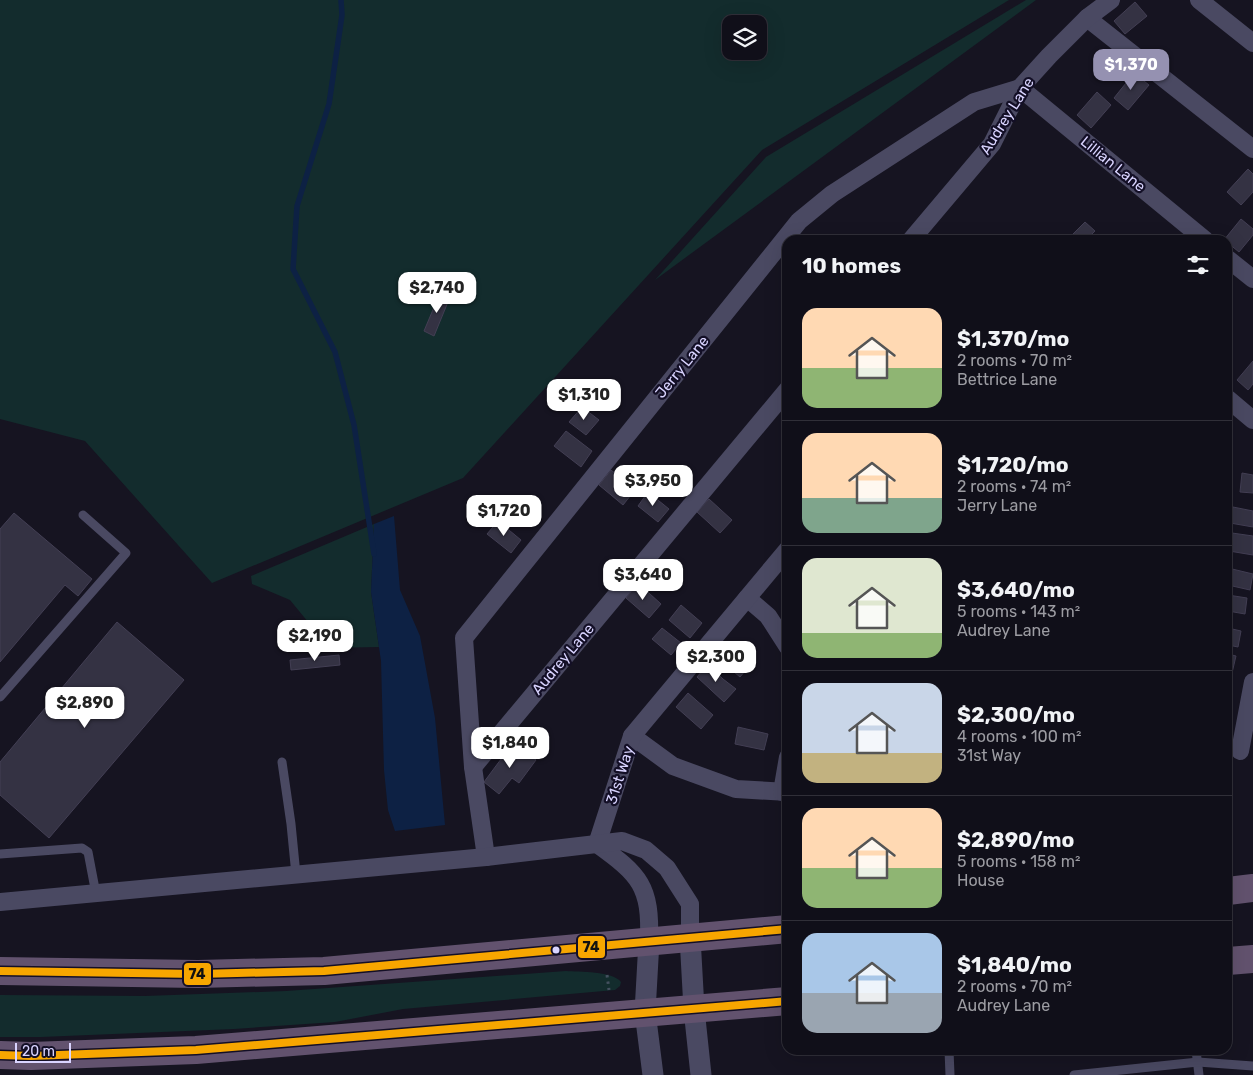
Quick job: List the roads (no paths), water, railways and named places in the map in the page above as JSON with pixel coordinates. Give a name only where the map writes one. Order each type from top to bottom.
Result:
[{"type":"highway","points":[[1232,891],[1253,888]]},
{"type":"highway","points":[[0,971],[198,974],[324,971],[782,929]]},
{"type":"highway","points":[[1232,962],[1253,959]]},
{"type":"highway","points":[[0,1055],[31,1056],[196,1050],[782,1001]]},
{"type":"street","name":"Audrey Lane","points":[[915,235],[992,144],[1020,88],[1048,56],[1087,18],[1111,0]]},
{"type":"street","points":[[1199,0],[1253,43]]},
{"type":"street","points":[[1087,18],[1253,149]]},
{"type":"street","name":"Lillian Lane","points":[[1020,88],[1199,235]]},
{"type":"street","name":"Jerry Lane","points":[[788,235],[799,221],[832,194],[974,102],[1020,88]]},
{"type":"street","name":"Jerry Lane","points":[[486,857],[473,767],[464,638],[782,242]]},
{"type":"street","points":[[1232,262],[1253,280]]},
{"type":"street","name":"Audrey Lane","points":[[473,767],[782,396]]},
{"type":"street","points":[[1232,402],[1253,420]]},
{"type":"street","name":"31st Way","points":[[597,844],[632,736],[782,556]]},
{"type":"street","points":[[747,598],[768,616],[782,637]]},
{"type":"street","points":[[1240,751],[1253,682]]},
{"type":"street","points":[[632,736],[673,766],[736,789],[782,792]]},
{"type":"street","points":[[0,902],[486,857],[622,841],[646,850],[667,868],[690,904],[694,1009],[701,1075]]},
{"type":"street","points":[[597,844],[625,864],[641,884],[650,914],[645,1012],[652,1075]]},
{"type":"lane","points":[[0,697],[126,553],[83,515]]},
{"type":"lane","points":[[282,762],[296,875]]},
{"type":"lane","points":[[0,854],[82,848],[88,852],[96,894]]},
{"type":"lane","points":[[949,1055],[950,1075]]},
{"type":"lane","points":[[1197,1055],[1199,1075]]},
{"type":"lane","points":[[1074,1075],[1198,1062],[1253,1066]]},
{"type":"water","points":[[394,516],[400,590],[420,636],[435,718],[445,825],[395,831],[388,810],[384,770],[381,661],[371,592],[374,524]]},
{"type":"waterway","points":[[341,0],[342,15],[329,104],[297,206],[293,269],[335,352],[354,425],[374,554]]}]
